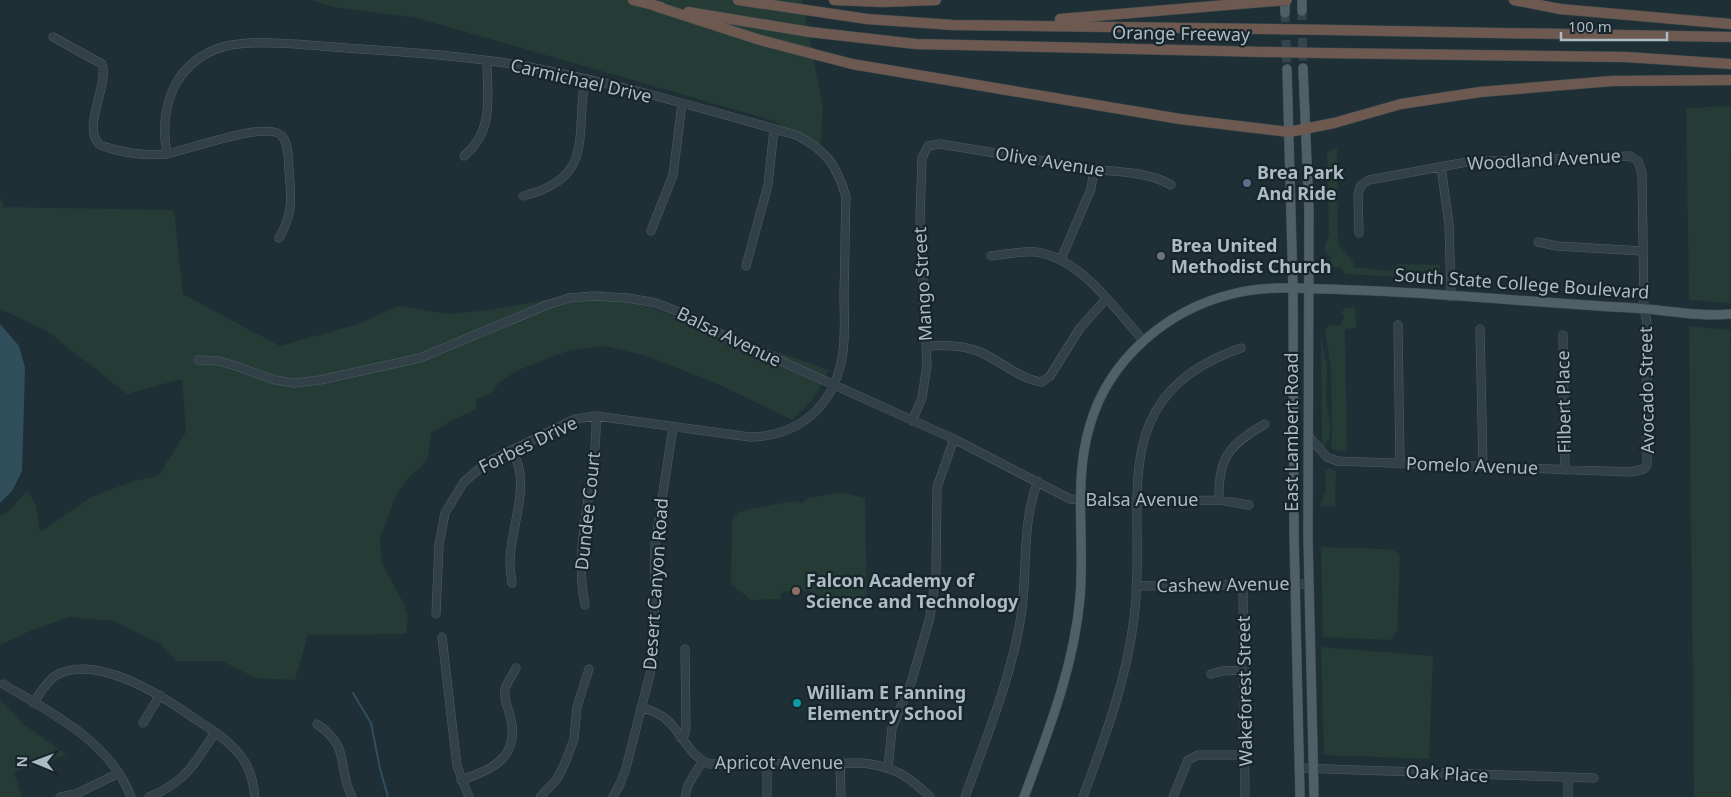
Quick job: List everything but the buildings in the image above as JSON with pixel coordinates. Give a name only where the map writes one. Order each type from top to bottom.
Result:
[{"type":"highway","name":"Orange Freeway","points":[[634,0],[655,6],[810,32],[916,44],[1265,52],[1626,57],[1728,64]]},
{"type":"highway","name":"Orange Freeway","points":[[738,0],[867,19],[953,25],[1265,28],[1731,37]]},
{"type":"highway","points":[[834,0],[883,2],[936,0]]},
{"type":"highway","points":[[997,24],[1187,10],[1286,0]]},
{"type":"highway","points":[[1514,0],[1560,9],[1731,24]]},
{"type":"highway","points":[[655,6],[760,40],[852,64],[1180,118],[1289,132],[1307,130],[1402,104],[1488,91],[1612,81],[1731,80]]},
{"type":"main road","points":[[1285,13],[1286,0]]},
{"type":"main road","points":[[1302,0],[1302,11]]},
{"type":"main road","name":"East Lambert Road","points":[[1303,68],[1307,130],[1310,289],[1309,584],[1314,797]]},
{"type":"main road","name":"East Lambert Road","points":[[1287,69],[1293,288],[1295,584],[1300,797]]},
{"type":"main road","name":"South State College Boulevard","points":[[1024,797],[1053,720],[1074,638],[1082,574],[1083,456],[1090,423],[1106,388],[1122,365],[1144,340],[1171,320],[1209,300],[1257,290],[1293,288],[1644,308],[1711,316],[1731,314]]},
{"type":"street","points":[[53,37],[102,64],[105,73],[93,136],[100,145],[130,153],[149,155],[167,154],[249,133],[276,131],[282,136],[288,148],[292,204],[287,224],[279,238]]},
{"type":"street","name":"Carmichael Drive","points":[[167,154],[163,128],[168,99],[174,86],[190,66],[213,50],[248,44],[308,45],[487,61],[585,79],[796,135],[814,144],[830,160],[840,176],[846,198],[844,340],[842,357],[834,386]]},
{"type":"street","points":[[464,156],[477,145],[486,122],[487,61]]},
{"type":"street","points":[[523,196],[543,191],[559,182],[571,168],[581,141],[582,95],[585,79]]},
{"type":"street","points":[[651,230],[673,175],[682,104]]},
{"type":"street","points":[[746,266],[768,186],[774,129]]},
{"type":"street","name":"Olive Avenue","points":[[928,146],[940,144],[1094,170],[1142,174],[1157,177],[1171,185]]},
{"type":"street","name":"Mango Street","points":[[912,421],[922,398],[926,380],[927,346],[920,218],[922,158],[928,146]]},
{"type":"street","name":"Woodland Avenue","points":[[1359,233],[1358,194],[1361,185],[1369,180],[1486,160],[1630,156],[1638,161]]},
{"type":"street","name":"Avocado Street","points":[[1638,161],[1642,173],[1644,308],[1647,323],[1649,457],[1644,469]]},
{"type":"street","points":[[1441,167],[1450,224],[1451,297]]},
{"type":"street","points":[[1062,259],[1091,189],[1094,170]]},
{"type":"street","points":[[1538,242],[1557,246],[1643,251]]},
{"type":"street","points":[[991,256],[1038,252],[1062,259],[1082,274],[1144,340]]},
{"type":"street","name":"Balsa Avenue","points":[[198,360],[219,361],[275,380],[294,383],[320,380],[420,358],[547,304],[569,298],[592,296],[656,303],[682,313],[723,336],[954,440],[1038,481],[1070,499],[1137,501],[1219,500],[1249,505]]},
{"type":"street","points":[[927,346],[948,345],[966,347],[981,353],[1031,381],[1042,382],[1050,376],[1080,328],[1106,299]]},
{"type":"street","points":[[1398,325],[1400,464]]},
{"type":"street","points":[[1480,329],[1483,467]]},
{"type":"street","name":"Filbert Place","points":[[1563,335],[1565,470]]},
{"type":"street","points":[[1083,797],[1116,697],[1134,618],[1139,458],[1144,439],[1162,402],[1175,387],[1213,358],[1241,348]]},
{"type":"street","name":"Forbes Drive","points":[[436,614],[439,545],[445,514],[453,496],[474,471],[575,419],[596,416],[750,437],[780,433],[809,418],[822,405],[834,386]]},
{"type":"street","name":"Dundee Court","points":[[585,605],[580,584],[585,512],[596,451],[596,416]]},
{"type":"street","points":[[1219,500],[1219,477],[1222,462],[1229,450],[1242,437],[1265,424]]},
{"type":"street","name":"Desert Canyon Road","points":[[613,797],[626,768],[654,650],[655,545],[673,427]]},
{"type":"street","name":"Pomelo Avenue","points":[[1310,438],[1327,458],[1337,461],[1631,472],[1644,469]]},
{"type":"street","points":[[888,768],[892,728],[911,683],[930,616],[936,573],[937,487],[954,440]]},
{"type":"street","points":[[512,451],[518,461],[520,477],[510,560],[512,583]]},
{"type":"street","points":[[965,797],[1003,691],[1014,650],[1024,586],[1027,517],[1038,481]]},
{"type":"street","name":"Cashew Avenue","points":[[1136,586],[1309,584]]},
{"type":"street","name":"Wakeforest Street","points":[[1243,585],[1246,797]]},
{"type":"street","points":[[442,637],[457,766],[469,797]]},
{"type":"street","points":[[681,738],[685,734],[686,728],[685,649]]},
{"type":"street","points":[[461,780],[488,771],[498,765],[506,756],[512,733],[505,689],[516,668]]},
{"type":"street","points":[[540,797],[550,788],[565,763],[574,739],[577,706],[589,669]]},
{"type":"street","points":[[1211,674],[1222,671],[1245,670]]},
{"type":"street","points":[[33,703],[56,676],[78,671],[104,672],[119,676],[160,695],[231,744],[248,767],[255,797]]},
{"type":"street","points":[[3,684],[84,736],[101,751],[119,772],[131,797]]},
{"type":"street","points":[[143,723],[160,695]]},
{"type":"street","name":"Apricot Avenue","points":[[641,707],[659,714],[667,720],[702,762],[716,765],[863,762],[902,772],[930,797]]},
{"type":"street","points":[[317,724],[338,742],[346,783],[352,797]]},
{"type":"street","points":[[149,797],[168,788],[187,774],[215,732]]},
{"type":"street","points":[[1172,797],[1188,760],[1198,755],[1245,755]]},
{"type":"street","points":[[685,797],[688,786],[702,762]]},
{"type":"street","points":[[840,763],[841,797]]},
{"type":"street","points":[[767,764],[767,797]]},
{"type":"street","name":"Oak Place","points":[[1299,768],[1594,778]]},
{"type":"street","points":[[60,797],[76,794],[119,772]]},
{"type":"street","points":[[1568,778],[1568,797]]},
{"type":"green space","points":[[310,0],[802,0],[823,108],[820,153],[774,121],[417,18],[334,7]]},
{"type":"green space","points":[[1731,106],[1730,303],[1689,300],[1686,108]]},
{"type":"green space","points":[[1337,148],[1338,245],[1353,260],[1353,267],[1391,271],[1398,264],[1440,265],[1441,276],[1436,279],[1418,274],[1401,277],[1345,274],[1340,267],[1331,267],[1329,263],[1331,257],[1324,250],[1329,233],[1327,151]]},
{"type":"green space","points":[[0,196],[4,207],[174,210],[183,294],[280,346],[358,324],[398,306],[449,314],[490,310],[600,290],[829,370],[814,397],[792,420],[720,385],[646,356],[606,346],[570,350],[516,371],[499,383],[491,393],[476,399],[477,409],[431,433],[428,458],[409,477],[396,495],[380,539],[382,563],[404,604],[408,617],[406,634],[308,635],[295,680],[256,678],[222,661],[176,661],[161,644],[113,621],[69,617],[30,631],[0,645],[0,516],[12,508],[27,490],[36,505],[40,532],[91,497],[134,481],[158,476],[186,432],[182,379],[127,394],[47,331],[0,309]]},
{"type":"green space","points":[[1355,307],[1356,328],[1345,329],[1347,452],[1331,449],[1331,369],[1325,330],[1329,325],[1340,326],[1344,316],[1341,313],[1345,308]]},
{"type":"green space","points":[[1689,326],[1730,330],[1731,797],[1694,797]]},
{"type":"green space","points":[[1321,337],[1327,367],[1326,399],[1330,427],[1329,440],[1322,447]]},
{"type":"green space","points":[[1329,468],[1336,471],[1335,507],[1320,506],[1326,489],[1325,471]]},
{"type":"green space","points":[[842,492],[865,498],[867,600],[811,597],[810,591],[783,591],[780,599],[751,600],[731,584],[732,519],[739,512],[793,501],[802,503],[808,498]]},
{"type":"green space","points":[[1321,547],[1385,549],[1395,551],[1400,556],[1397,632],[1390,640],[1323,637]]},
{"type":"green space","points":[[1321,647],[1433,656],[1429,759],[1324,755]]},
{"type":"green space","points":[[0,699],[22,723],[67,755],[14,772],[22,797],[0,797]]},
{"type":"water","points":[[0,324],[19,346],[25,368],[22,471],[12,491],[0,503]]},
{"type":"waterway","points":[[353,693],[371,723],[380,769],[388,797]]},
{"type":"tunnel","points":[[1302,11],[1303,68]]},
{"type":"tunnel","points":[[1285,13],[1287,69]]},
{"type":"place","name":"Brea Park And Ride","points":[[1247,183]]},
{"type":"place","name":"Brea United Methodist Church","points":[[1161,256]]},
{"type":"place","name":"Falcon Academy of Science and Technology","points":[[796,591]]},
{"type":"place","name":"William E Fanning Elementry School","points":[[797,703]]}]
